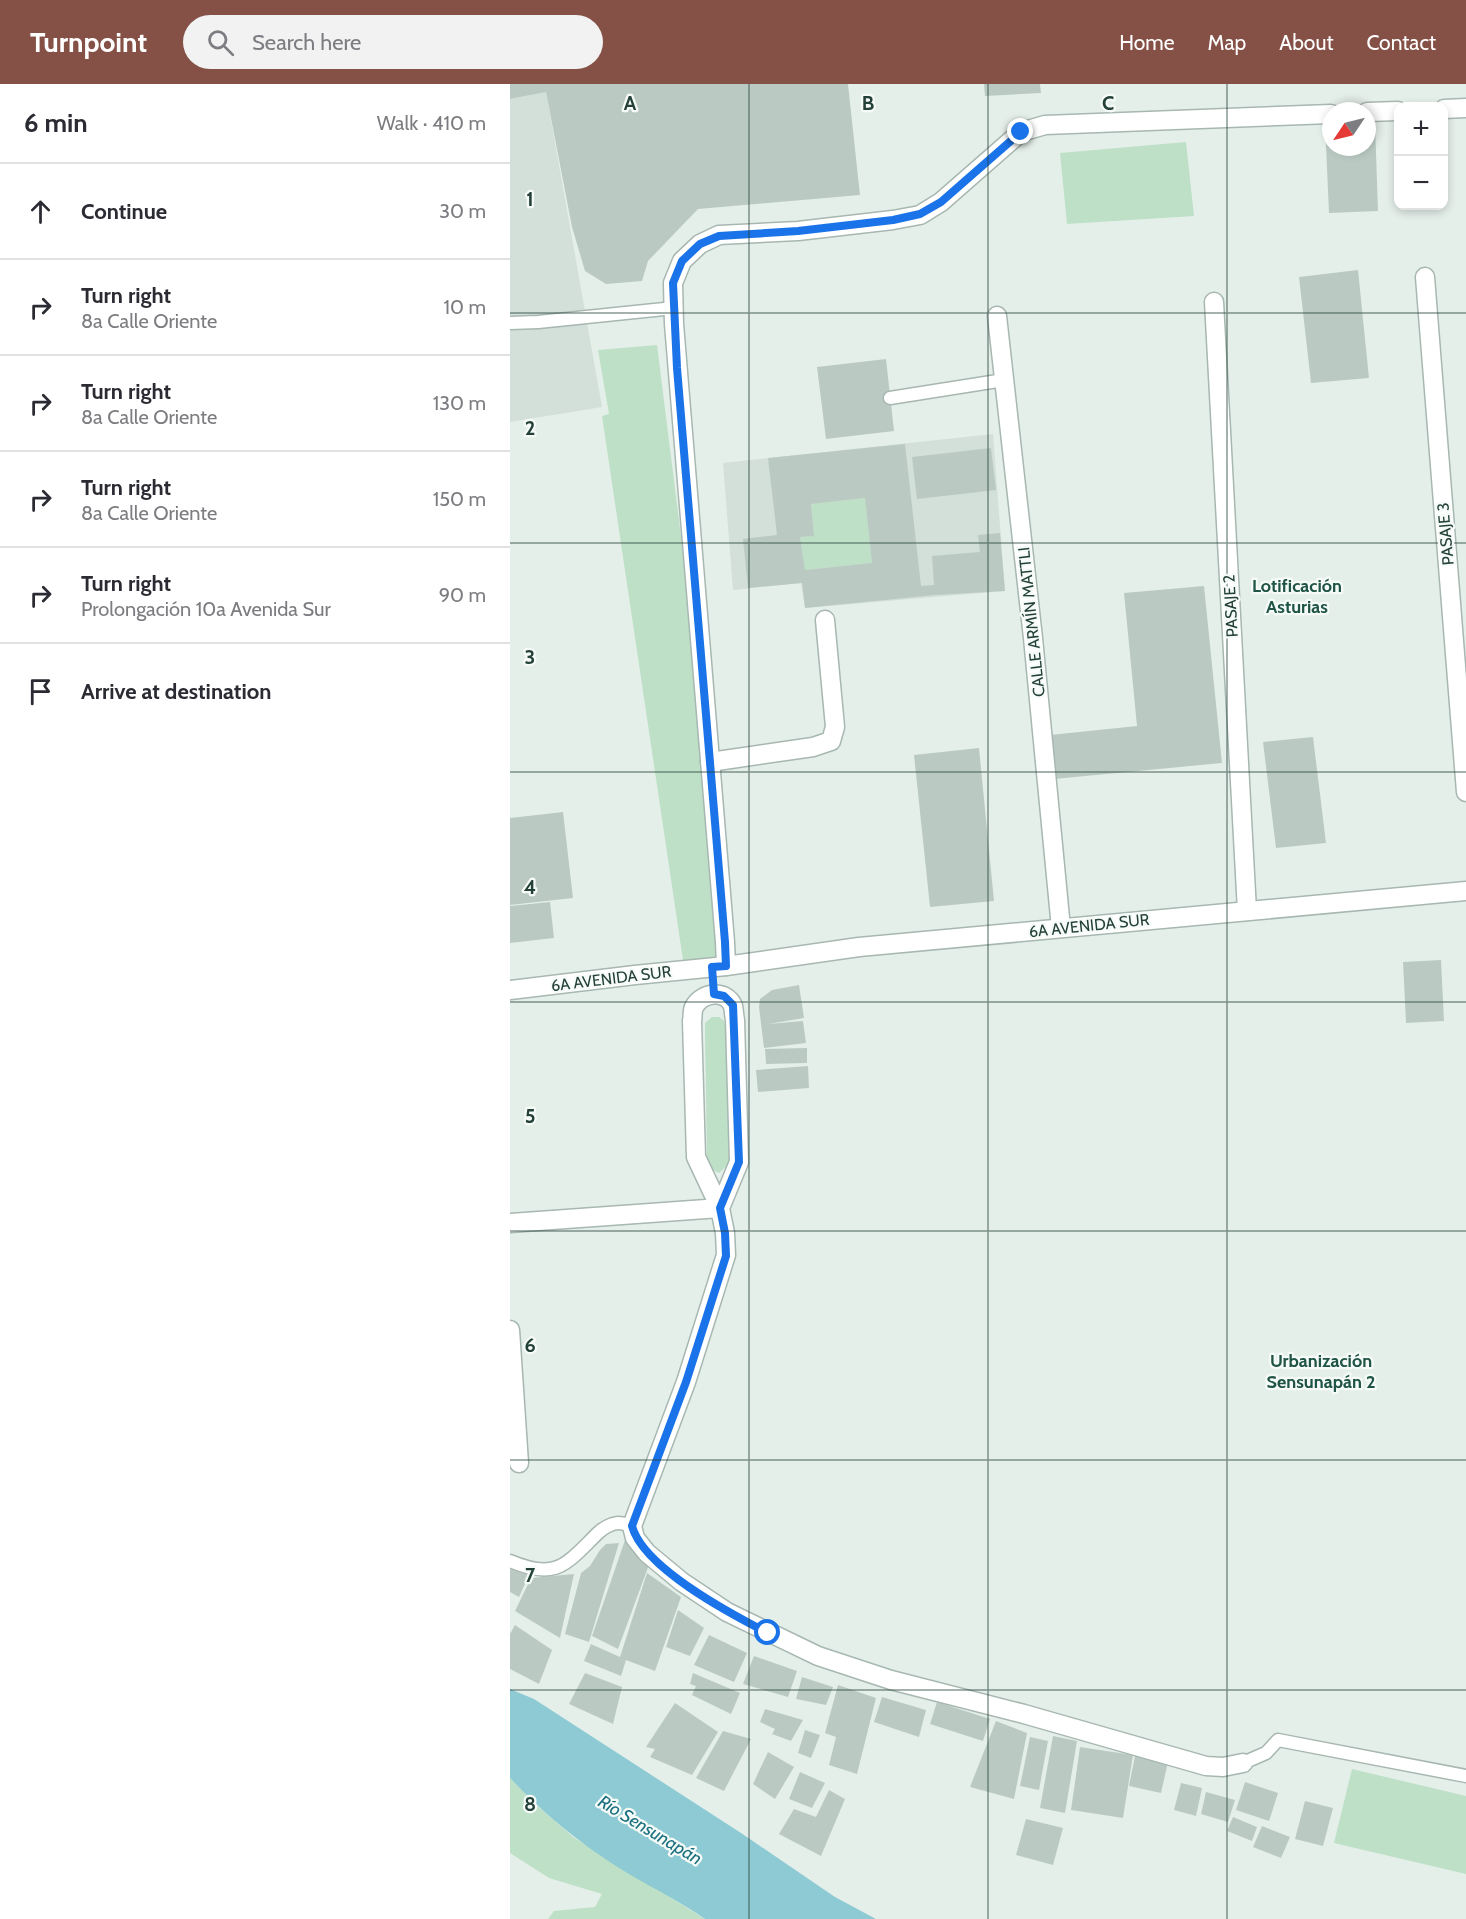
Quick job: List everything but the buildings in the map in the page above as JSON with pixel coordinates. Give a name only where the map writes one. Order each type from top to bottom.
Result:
[{"type":"street","points":[[1448,109],[1466,108]]},
{"type":"street","points":[[1376,112],[1394,111]]},
{"type":"street","points":[[714,994],[725,942],[677,368],[673,283],[682,261],[700,244],[719,236],[798,231],[893,220],[920,214],[941,202],[1021,132],[1045,125],[1322,114]]},
{"type":"street","name":"PASAJE 3","points":[[1425,277],[1466,792]]},
{"type":"street","name":"PASAJE 2","points":[[1214,302],[1246,911]]},
{"type":"street","name":"CALLE ARMÍN MATTLI","points":[[997,316],[1033,638],[1061,928]]},
{"type":"street","points":[[710,762],[813,747],[831,741],[835,727],[825,620]]},
{"type":"street","name":"6A AVENIDA SUR","points":[[510,990],[859,947],[1466,891]]},
{"type":"street","points":[[720,1208],[739,1162],[733,1005],[724,996],[714,994],[703,997],[694,1008],[692,1021],[696,1156],[720,1208],[725,1233],[726,1256],[686,1382],[632,1526],[635,1538],[647,1553],[682,1582],[727,1612],[818,1656],[891,1680],[1024,1713],[1206,1766],[1223,1767],[1243,1763]]},
{"type":"street","points":[[510,1223],[720,1208]]},
{"type":"street","points":[[510,1330],[519,1463]]},
{"type":"lane","points":[[510,323],[674,308]]},
{"type":"lane","points":[[891,398],[1004,380]]},
{"type":"lane","points":[[510,1561],[537,1570],[556,1569],[570,1561],[604,1528],[618,1522],[632,1526]]},
{"type":"lane","points":[[1243,1763],[1266,1753],[1278,1740],[1466,1776]]},
{"type":"shaded area","points":[[546,92],[602,407],[510,422],[510,99]]},
{"type":"shaded area","points":[[993,434],[1005,591],[805,608],[801,583],[733,590],[723,463]]},
{"type":"green space","points":[[1186,142],[1194,216],[1067,224],[1060,153]]},
{"type":"green space","points":[[657,345],[694,640],[722,959],[683,960],[602,416],[609,414],[598,350]]},
{"type":"green space","points":[[865,498],[872,563],[805,570],[800,537],[814,536],[811,504]]},
{"type":"green space","points":[[712,1017],[719,1017],[724,1021],[726,1033],[729,1164],[719,1173],[713,1170],[707,1158],[705,1023]]},
{"type":"green space","points":[[1352,1769],[1466,1796],[1466,1874],[1334,1843]]},
{"type":"green space","points":[[510,1778],[534,1803],[573,1837],[705,1919],[548,1919],[554,1911],[595,1907],[602,1894],[549,1878],[510,1853]]},
{"type":"water","name":"Río Sensunapán","points":[[510,1689],[534,1699],[741,1833],[835,1897],[876,1919],[705,1919],[629,1874],[566,1830],[510,1778]]},
{"type":"district","name":"Lotificación Asturias","points":[[1297,596]]},
{"type":"district","name":"Urbanización Sensunapán 2","points":[[1321,1371]]},
{"type":"route","points":[[768,1633],[727,1612],[682,1582],[647,1553],[635,1538],[632,1526],[686,1382],[726,1256],[725,1233],[720,1208],[739,1162],[733,1005],[724,996],[714,994],[712,967],[726,966],[725,942],[677,368],[673,283],[682,261],[700,244],[719,236],[798,231],[893,220],[920,214],[941,202],[1021,132]]}]
